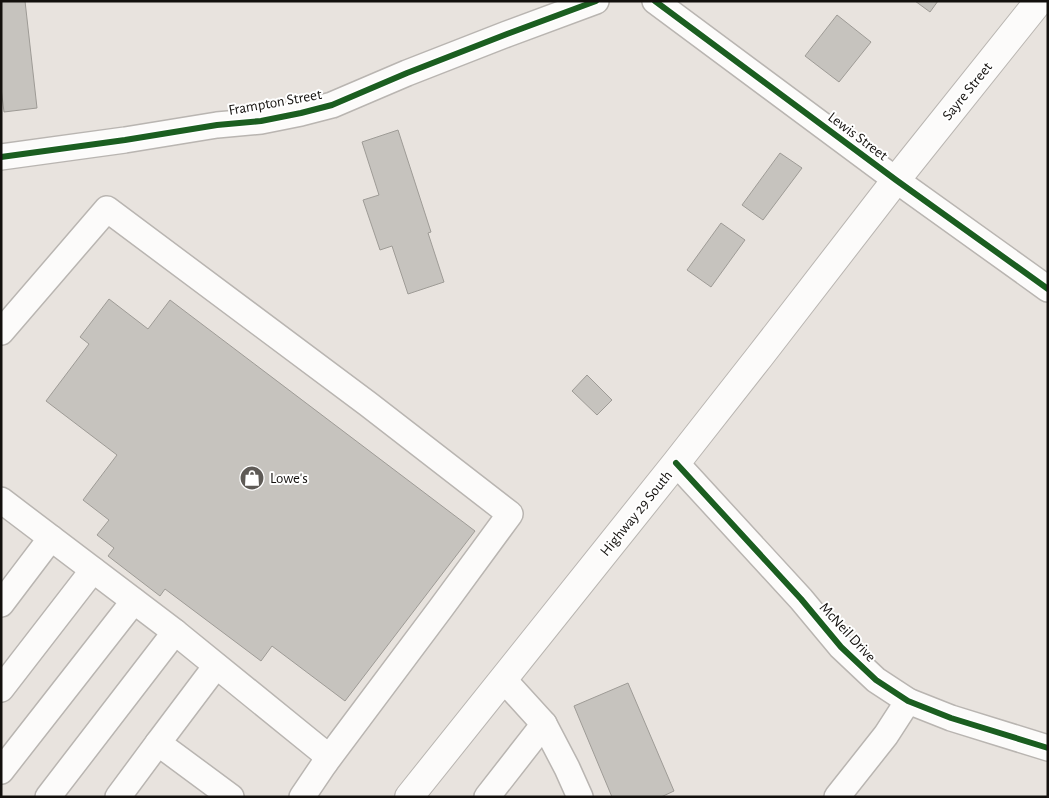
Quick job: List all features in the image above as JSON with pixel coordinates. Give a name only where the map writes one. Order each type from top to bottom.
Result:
[{"type":"main road","name":"Sayre Street","points":[[896,180],[1039,1]]},
{"type":"main road","name":"Highway 29 South","points":[[409,797],[676,463],[896,180]]},
{"type":"street","name":"Frampton Street","points":[[1,157],[217,125],[261,121],[332,105],[407,73],[596,1]]},
{"type":"street","name":"Lewis Street","points":[[655,1],[896,180],[1048,289]]},
{"type":"street","points":[[1,332],[107,209],[360,398],[510,514],[436,616],[325,762],[302,797]]},
{"type":"street","name":"McNeil Drive","points":[[676,463],[801,599],[841,647],[876,680],[908,701],[951,718],[1048,748]]},
{"type":"street","points":[[3,506],[51,538],[175,632],[324,753],[325,762]]},
{"type":"street","points":[[1,604],[51,538]]},
{"type":"street","points":[[1,689],[93,570]]},
{"type":"street","points":[[1,771],[134,601]]},
{"type":"street","points":[[48,797],[175,632]]},
{"type":"street","points":[[118,797],[216,666]]},
{"type":"street","points":[[504,679],[544,724],[580,797]]},
{"type":"street","points":[[837,797],[886,735],[908,701]]},
{"type":"street","points":[[487,797],[544,724]]},
{"type":"street","points":[[158,743],[227,796]]},
{"type":"building","points":[[1,1],[25,1],[37,108],[4,112],[1,88]]},
{"type":"building","points":[[915,1],[938,1],[930,12]]},
{"type":"building","points":[[837,15],[871,42],[839,82],[805,56]]},
{"type":"building","points":[[398,130],[431,232],[428,233],[444,282],[408,294],[392,246],[380,250],[363,200],[379,195],[362,142]]},
{"type":"building","points":[[780,153],[802,168],[763,220],[742,205]]},
{"type":"building","points":[[721,223],[745,240],[711,287],[687,270]]},
{"type":"building","name":"Lowe's","points":[[109,299],[148,329],[170,300],[475,531],[345,701],[272,646],[261,661],[165,589],[160,596],[108,556],[114,548],[97,535],[109,520],[83,500],[117,455],[46,401],[89,344],[80,337]]},
{"type":"building","points":[[587,375],[612,400],[597,415],[572,391]]},
{"type":"building","points":[[628,683],[674,791],[661,797],[612,797],[574,706]]},
{"type":"cycle path","points":[[1,157],[217,125],[261,121],[332,105],[407,73],[596,1]]},
{"type":"cycle path","points":[[655,1],[896,180],[1048,289]]},
{"type":"cycle path","points":[[676,463],[801,599],[841,647],[876,680],[908,701],[951,718],[1048,748]]},
{"type":"place","name":"Lowe's","points":[[252,478]]}]
